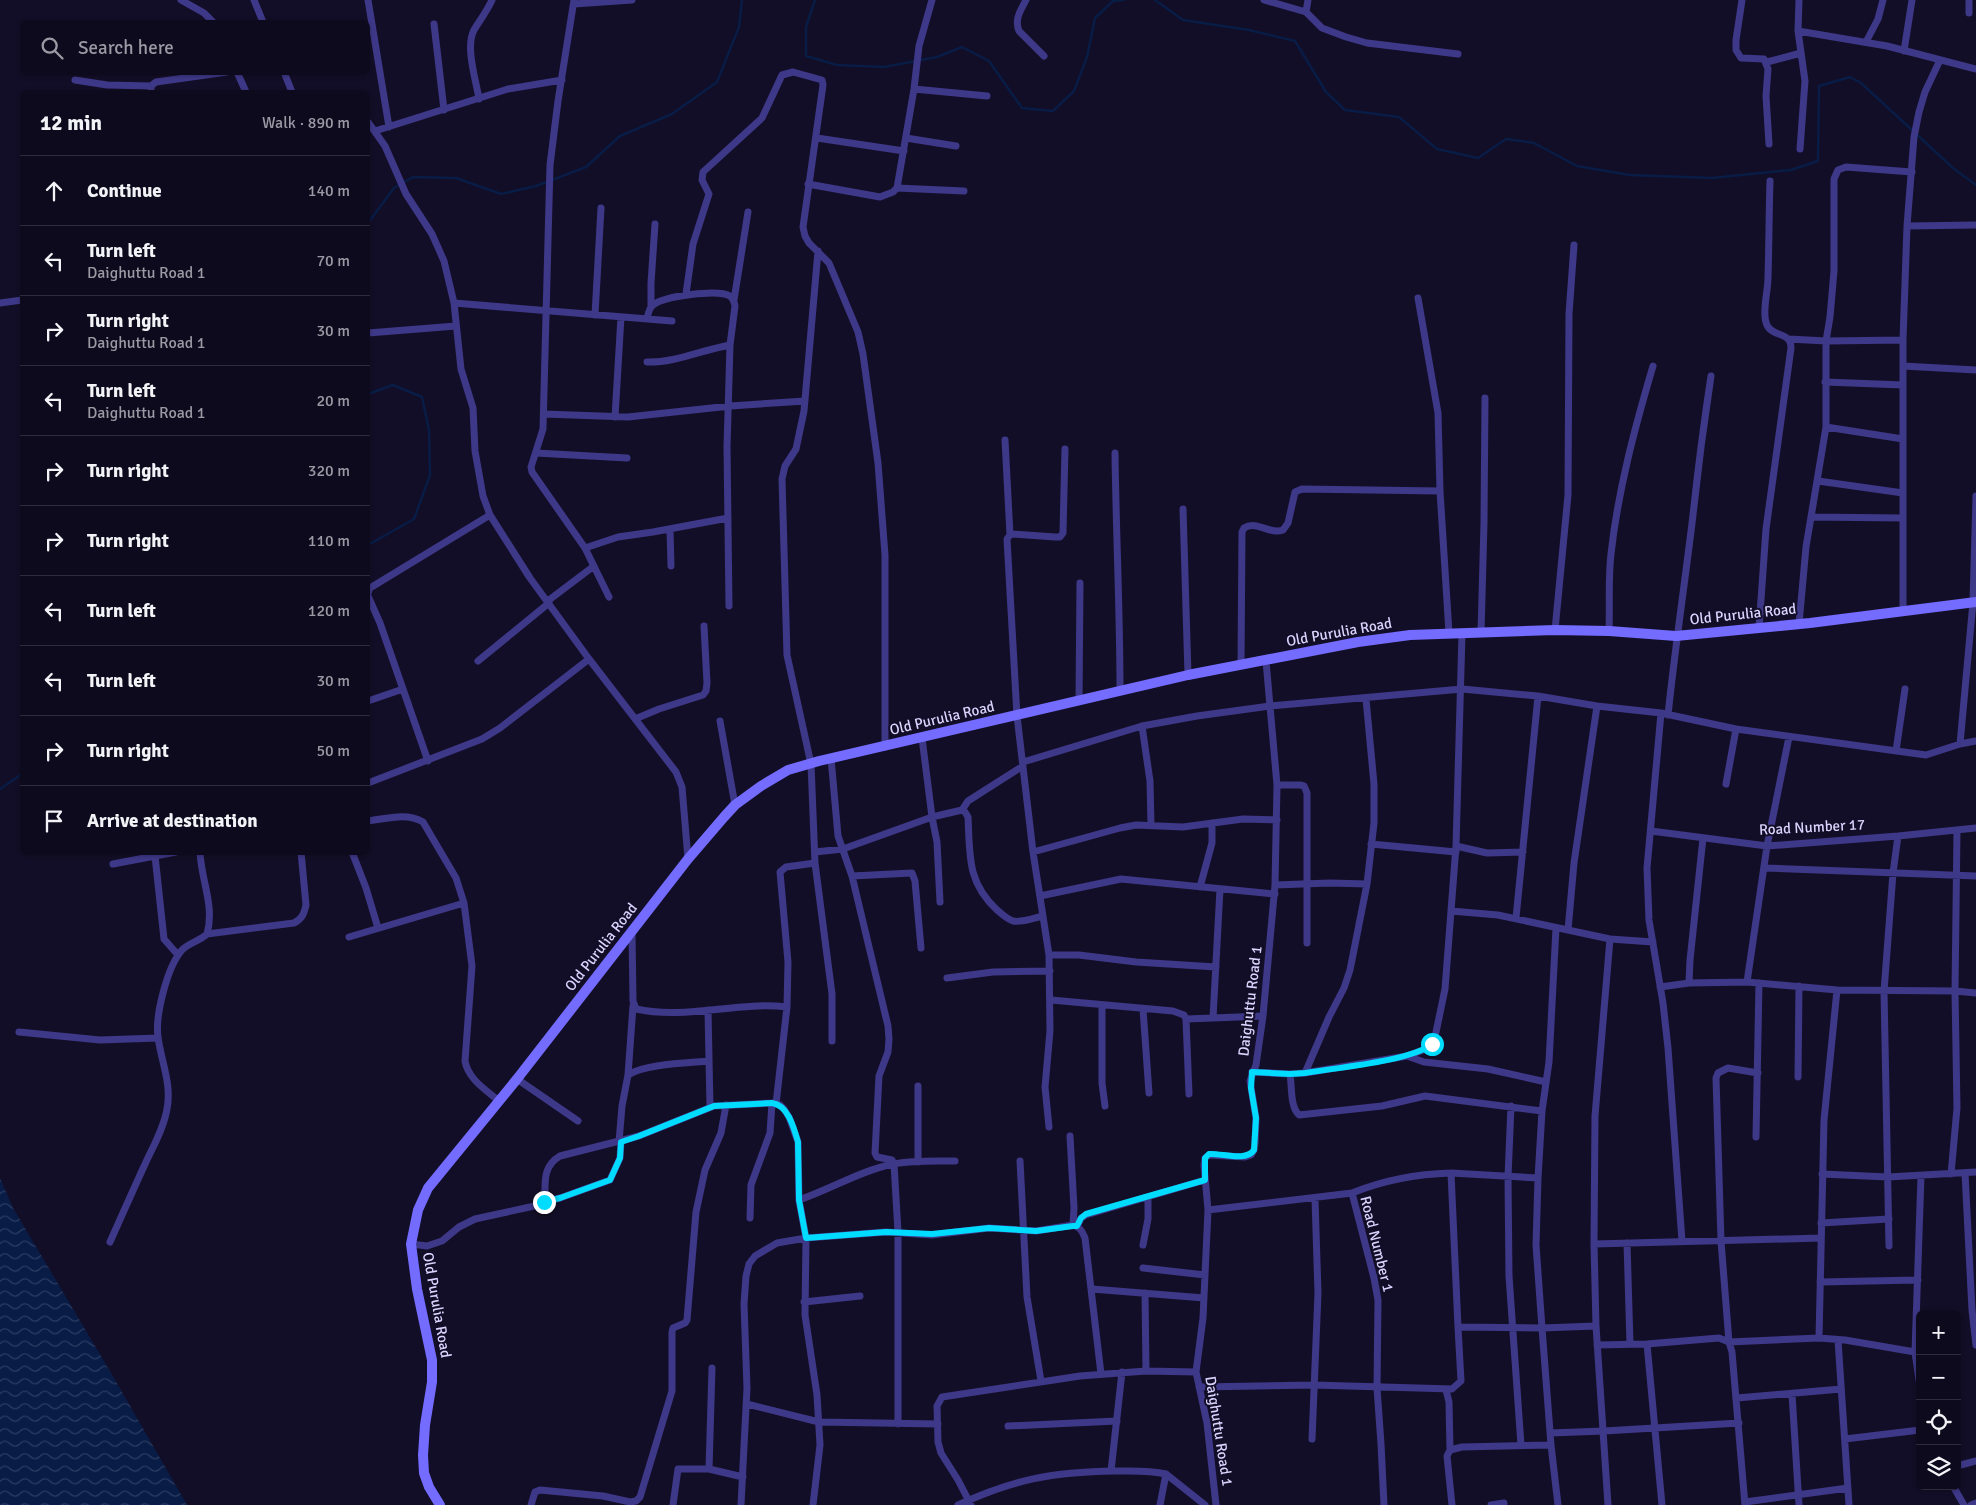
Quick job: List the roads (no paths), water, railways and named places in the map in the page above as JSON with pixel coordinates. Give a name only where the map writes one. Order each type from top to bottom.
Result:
[{"type":"main road","name":"Old Purulia Road","points":[[440,1505],[424,1473],[425,1424],[432,1382],[432,1360],[417,1289],[411,1244],[418,1210],[428,1188],[499,1102],[688,859],[735,806],[761,786],[788,770],[831,758],[1017,716],[1120,690],[1358,642],[1410,635],[1556,630],[1609,631],[1676,636],[1798,624],[1974,602]]},
{"type":"street","points":[[181,0],[204,13],[211,20]]},
{"type":"street","points":[[254,0],[262,20]]},
{"type":"street","points":[[368,0],[388,127]]},
{"type":"street","points":[[479,99],[470,50],[471,40],[473,31],[492,0]]},
{"type":"street","points":[[609,596],[584,548],[532,472],[532,463],[544,429],[550,165],[574,2],[632,0]]},
{"type":"street","points":[[808,184],[880,196],[893,192],[897,188],[914,89],[916,62],[932,0]]},
{"type":"street","points":[[1026,0],[1016,20],[1017,26],[1019,31],[1044,56]]},
{"type":"street","points":[[1264,0],[1306,12],[1322,28],[1367,43],[1458,54]]},
{"type":"street","points":[[1306,12],[1308,0]]},
{"type":"street","points":[[1742,0],[1736,40],[1738,56],[1744,59],[1760,58],[1767,62],[1801,53]]},
{"type":"street","points":[[1799,0],[1798,31],[1805,81],[1800,149]]},
{"type":"street","points":[[1866,42],[1878,19],[1883,0]]},
{"type":"street","points":[[1904,51],[1912,0]]},
{"type":"street","points":[[1969,13],[1970,0]]},
{"type":"street","points":[[434,24],[444,110]]},
{"type":"street","points":[[1798,31],[1866,42],[1976,69]]},
{"type":"street","points":[[1903,611],[1903,340],[1907,226],[1914,137],[1925,92],[1940,60]]},
{"type":"street","points":[[1767,62],[1766,96],[1769,144]]},
{"type":"street","points":[[686,294],[693,244],[709,194],[702,180],[703,172],[762,118],[782,76],[787,72],[822,80],[817,138],[808,184],[803,227],[809,243],[829,263],[858,332],[863,354],[878,463],[885,555],[885,747]]},
{"type":"street","points":[[75,80],[151,89],[156,82],[206,75]]},
{"type":"street","points":[[238,75],[245,90]]},
{"type":"street","points":[[285,75],[291,90]]},
{"type":"street","points":[[375,131],[522,86],[562,80]]},
{"type":"street","points":[[914,89],[986,96]]},
{"type":"street","points":[[370,125],[385,146],[406,194],[439,248],[454,303],[461,370],[473,408],[480,478],[490,515],[530,578],[680,779],[688,859]]},
{"type":"street","points":[[817,138],[904,151]]},
{"type":"street","points":[[906,138],[956,146]]},
{"type":"street","points":[[1798,624],[1802,578],[1826,427],[1826,341],[1834,271],[1835,174],[1841,168],[1846,167],[1912,172]]},
{"type":"street","points":[[1770,181],[1768,280],[1765,315],[1768,328],[1790,339],[1826,341],[1903,340]]},
{"type":"street","points":[[897,188],[964,191]]},
{"type":"street","points":[[595,315],[602,208]]},
{"type":"street","points":[[729,606],[727,447],[730,345],[735,306],[734,300],[748,212]]},
{"type":"street","points":[[647,319],[651,307],[655,224]]},
{"type":"street","points":[[1907,226],[1976,226]]},
{"type":"street","points":[[1556,630],[1568,495],[1569,314],[1574,245]]},
{"type":"street","points":[[818,250],[805,401],[796,449],[782,472],[782,478],[787,655],[811,764],[815,863],[832,994],[832,1041]]},
{"type":"street","points":[[651,307],[659,301],[686,294],[722,294],[734,300]]},
{"type":"street","points":[[1418,298],[1438,413],[1440,490],[1449,634]]},
{"type":"street","points":[[0,303],[20,300]]},
{"type":"street","points":[[454,303],[672,320]]},
{"type":"street","points":[[615,417],[621,317]]},
{"type":"street","points":[[370,334],[456,326]]},
{"type":"street","points":[[1759,628],[1766,528],[1791,348],[1790,339]]},
{"type":"street","points":[[647,362],[661,363],[704,350],[730,345]]},
{"type":"street","points":[[1609,631],[1611,554],[1621,493],[1635,426],[1653,366]]},
{"type":"street","points":[[1903,366],[1976,370]]},
{"type":"street","points":[[1668,715],[1676,636],[1711,376]]},
{"type":"street","points":[[1825,382],[1903,385]]},
{"type":"street","points":[[1481,633],[1485,398]]},
{"type":"street","points":[[544,414],[615,417],[805,401]]},
{"type":"street","points":[[1826,427],[1903,439]]},
{"type":"street","points":[[1005,440],[1010,535],[1007,539],[1017,716],[1033,852],[1049,955],[1051,1000],[1045,1087],[1050,1127]]},
{"type":"street","points":[[1010,535],[1060,537],[1063,533],[1065,449]]},
{"type":"street","points":[[536,453],[627,458]]},
{"type":"street","points":[[1115,453],[1116,530],[1120,580],[1120,690]]},
{"type":"street","points":[[1818,481],[1903,493]]},
{"type":"street","points":[[1241,665],[1242,532],[1244,528],[1253,525],[1275,531],[1283,530],[1288,523],[1295,492],[1302,489],[1440,490]]},
{"type":"street","points":[[1960,744],[1974,602],[1976,496]]},
{"type":"street","points":[[1183,509],[1188,675]]},
{"type":"street","points":[[370,588],[490,515]]},
{"type":"street","points":[[1811,517],[1903,518]]},
{"type":"street","points":[[584,548],[618,537],[728,518]]},
{"type":"street","points":[[670,529],[671,566]]},
{"type":"street","points":[[478,661],[549,603],[548,600],[594,566]]},
{"type":"street","points":[[1079,701],[1080,583]]},
{"type":"street","points":[[370,600],[380,623],[428,761]]},
{"type":"street","points":[[635,719],[659,708],[702,695],[706,690],[704,626]]},
{"type":"street","points":[[1252,1072],[1305,1073],[1407,1056],[1426,1049],[1432,1044],[1445,989],[1456,849],[1462,689],[1462,634]]},
{"type":"street","points":[[370,782],[469,745],[494,731],[589,659]]},
{"type":"street","name":"Daighuttu Road 1","points":[[1216,1505],[1211,1453],[1196,1372],[1204,1298],[1208,1210],[1205,1158],[1209,1154],[1245,1157],[1251,1155],[1254,1150],[1256,1118],[1251,1088],[1252,1072],[1256,1065],[1263,1016],[1275,894],[1277,820],[1277,785],[1266,661]]},
{"type":"street","points":[[370,700],[403,689]]},
{"type":"street","points":[[1023,762],[1142,726],[1270,706],[1462,689],[1538,696],[1597,706],[1660,713],[1736,729],[1926,755],[1976,741]]},
{"type":"street","points":[[1896,751],[1906,689]]},
{"type":"street","points":[[1516,918],[1538,696]]},
{"type":"street","points":[[1305,1073],[1329,1016],[1344,988],[1350,970],[1367,884],[1374,823],[1374,784],[1366,699]]},
{"type":"street","points":[[1568,930],[1574,863],[1597,706]]},
{"type":"street","points":[[1660,713],[1647,868],[1649,920],[1668,1048],[1682,1241]]},
{"type":"street","points":[[720,721],[735,806]]},
{"type":"street","points":[[1142,726],[1150,781],[1151,825]]},
{"type":"street","points":[[1726,784],[1736,729]]},
{"type":"street","points":[[1747,982],[1767,846],[1789,737]]},
{"type":"street","points":[[922,738],[937,847],[940,902]]},
{"type":"street","points":[[831,758],[836,819],[852,876],[888,1026],[888,1052],[879,1076],[875,1153],[877,1157],[888,1158],[894,1164],[898,1232],[898,1424]]},
{"type":"street","points":[[815,852],[843,849],[932,817],[962,810],[968,801],[1023,766],[1023,762]]},
{"type":"street","points":[[1277,785],[1300,785],[1306,789],[1308,829],[1307,943]]},
{"type":"street","points":[[962,810],[968,817],[973,874],[978,888],[985,899],[1012,921],[1019,922],[1043,916]]},
{"type":"street","points":[[370,821],[407,817],[416,818],[423,822],[456,878],[464,903],[472,966],[465,1061],[471,1077],[499,1102]]},
{"type":"street","points":[[1033,852],[1120,828],[1151,825],[1183,827],[1244,819],[1277,820]]},
{"type":"street","points":[[1200,887],[1212,843],[1212,823]]},
{"type":"street","name":"Road Number 17","points":[[1651,831],[1767,846],[1976,828]]},
{"type":"street","points":[[1951,1174],[1957,1108],[1954,991],[1957,830]]},
{"type":"street","points":[[1889,1246],[1884,991],[1893,873],[1898,836]]},
{"type":"street","points":[[1689,983],[1703,838]]},
{"type":"street","points":[[1371,844],[1487,852],[1523,852]]},
{"type":"street","points":[[129,855],[130,860]]},
{"type":"street","points":[[113,864],[159,855]]},
{"type":"street","points":[[201,855],[210,908],[207,934]]},
{"type":"street","points":[[110,1242],[160,1132],[167,1109],[167,1075],[158,1038],[158,1024],[161,1004],[171,968],[178,955],[186,946],[207,934],[294,923],[299,920],[305,912],[306,905],[300,855]]},
{"type":"street","points":[[353,855],[366,888],[378,928]]},
{"type":"street","points":[[155,856],[164,939],[178,955]]},
{"type":"street","points":[[750,1218],[751,1185],[770,1133],[787,1008],[788,962],[780,872],[786,867],[815,863]]},
{"type":"street","points":[[1764,868],[1976,876]]},
{"type":"street","points":[[852,876],[912,873],[915,881],[921,948]]},
{"type":"street","points":[[1040,896],[1121,880],[1275,894]]},
{"type":"street","points":[[1275,885],[1367,884]]},
{"type":"street","points":[[1213,1018],[1220,889]]},
{"type":"street","points":[[349,937],[464,903]]},
{"type":"street","points":[[1451,911],[1516,918],[1610,939],[1652,942]]},
{"type":"street","points":[[1556,928],[1549,1062],[1542,1111],[1536,1245],[1551,1445],[1558,1505]]},
{"type":"street","points":[[411,1244],[427,1246],[442,1241],[459,1227],[475,1219],[539,1205],[610,1180],[620,1158],[622,1106],[628,1075],[633,1006],[632,932]]},
{"type":"street","points":[[1608,1505],[1597,1345],[1594,1244],[1595,1116],[1610,939]]},
{"type":"street","points":[[1049,955],[1079,955],[1136,962],[1216,967]]},
{"type":"street","points":[[947,978],[993,972],[1050,972]]},
{"type":"street","points":[[1660,987],[1689,983],[1747,982],[1836,990],[1954,991],[1976,993]]},
{"type":"street","points":[[1756,1137],[1759,983]]},
{"type":"street","points":[[1798,1077],[1799,986]]},
{"type":"street","points":[[1819,1338],[1824,1120],[1836,990]]},
{"type":"street","points":[[1051,1000],[1180,1012],[1186,1019],[1189,1094]]},
{"type":"street","points":[[633,1006],[640,1010],[674,1012],[758,1005],[787,1008]]},
{"type":"street","points":[[1102,1005],[1102,1083],[1105,1106]]},
{"type":"street","points":[[1143,1009],[1149,1093]]},
{"type":"street","points":[[708,1010],[710,1107]]},
{"type":"street","points":[[1186,1019],[1263,1016]]},
{"type":"street","points":[[19,1032],[100,1040],[158,1038]]},
{"type":"street","points":[[1407,1056],[1424,1062],[1488,1069],[1546,1082]]},
{"type":"street","points":[[628,1075],[634,1071],[646,1068],[709,1061]]},
{"type":"street","points":[[1758,1073],[1728,1068],[1718,1073],[1716,1078],[1721,1241],[1729,1342],[1732,1352],[1737,1398],[1745,1503],[1848,1488]]},
{"type":"street","points":[[1290,1074],[1295,1111],[1299,1115],[1382,1106],[1425,1096],[1542,1111]]},
{"type":"street","points":[[517,1079],[578,1121]]},
{"type":"street","points":[[918,1086],[918,1162]]},
{"type":"street","points":[[544,1202],[546,1173],[554,1160],[560,1156],[639,1136],[710,1107],[774,1104],[784,1110],[798,1142],[799,1200],[806,1238],[804,1302],[819,1422],[819,1464],[813,1505]]},
{"type":"street","points":[[636,1501],[640,1497],[644,1486],[672,1391],[672,1332],[673,1328],[685,1323],[687,1320],[692,1242],[701,1185],[705,1170],[721,1133],[726,1105]]},
{"type":"street","points":[[1511,1106],[1508,1177],[1509,1276],[1522,1445]]},
{"type":"street","points":[[1070,1136],[1075,1226]]},
{"type":"street","points":[[799,1200],[855,1176],[894,1164],[955,1161]]},
{"type":"street","points":[[1020,1162],[1027,1297],[1041,1381]]},
{"type":"street","points":[[1352,1193],[1393,1179],[1426,1174],[1451,1172],[1538,1178]]},
{"type":"street","points":[[1199,1387],[1314,1386],[1446,1390],[1457,1387],[1461,1381],[1451,1172]]},
{"type":"street","points":[[1965,1172],[1972,1310],[1976,1345]]},
{"type":"street","points":[[1822,1174],[1888,1177],[1976,1172]]},
{"type":"street","points":[[1916,1359],[1921,1176]]},
{"type":"street","points":[[1075,1226],[1086,1214],[1205,1180]]},
{"type":"street","name":"Road Number 1","points":[[1208,1210],[1315,1199],[1352,1193],[1378,1300],[1377,1388],[1384,1505]]},
{"type":"street","points":[[1143,1245],[1148,1219],[1148,1196]]},
{"type":"street","points":[[1312,1439],[1318,1293],[1315,1199]]},
{"type":"street","points":[[1821,1223],[1889,1219]]},
{"type":"street","points":[[741,1505],[747,1404],[744,1304],[746,1276],[749,1264],[754,1256],[777,1243],[806,1238],[898,1232],[921,1235],[989,1228],[1036,1231],[1075,1226],[1082,1230],[1085,1238],[1101,1374]]},
{"type":"street","points":[[1594,1244],[1821,1238]]},
{"type":"street","points":[[1626,1243],[1630,1344]]},
{"type":"street","points":[[1143,1268],[1205,1275]]},
{"type":"street","points":[[1820,1282],[1918,1280]]},
{"type":"street","points":[[1092,1289],[1204,1298]]},
{"type":"street","points":[[1145,1293],[1146,1371]]},
{"type":"street","points":[[804,1302],[860,1296]]},
{"type":"street","points":[[1458,1327],[1542,1328],[1596,1326]]},
{"type":"street","points":[[1597,1345],[1648,1344],[1718,1338],[1729,1342],[1819,1338],[1915,1352]]},
{"type":"street","points":[[1838,1340],[1850,1505]]},
{"type":"street","points":[[1648,1344],[1662,1505]]},
{"type":"street","points":[[709,1469],[712,1368]]},
{"type":"street","points":[[970,1502],[941,1453],[938,1442],[937,1406],[942,1397],[1041,1381],[1101,1374],[1146,1371],[1196,1372]]},
{"type":"street","points":[[1111,1471],[1122,1372]]},
{"type":"street","points":[[1737,1398],[1841,1389]]},
{"type":"street","points":[[1446,1390],[1449,1402],[1450,1450],[1448,1456],[1452,1505]]},
{"type":"street","points":[[1792,1394],[1800,1505]]},
{"type":"street","points":[[747,1404],[819,1422],[938,1424]]},
{"type":"street","points":[[1008,1426],[1117,1422]]},
{"type":"street","points":[[1550,1433],[1739,1423]]},
{"type":"street","points":[[1845,1439],[1916,1430]]},
{"type":"street","points":[[1450,1450],[1455,1447],[1551,1445]]},
{"type":"street","points":[[1961,1465],[1976,1461]]},
{"type":"street","points":[[673,1505],[678,1469],[709,1469],[743,1478]]},
{"type":"street","points":[[958,1505],[970,1502],[996,1489],[1049,1475],[1084,1471],[1158,1472],[1166,1474],[1205,1505]]},
{"type":"street","points":[[1160,1505],[1166,1474]]},
{"type":"street","points":[[531,1505],[534,1492],[540,1490],[607,1497],[630,1502],[636,1501],[645,1505]]},
{"type":"street","points":[[1955,1490],[1964,1505]]},
{"type":"street","points":[[1491,1505],[1504,1503]]},
{"type":"street","points":[[1971,1505],[1976,1503]]},
{"type":"water","points":[[0,1178],[13,1208],[187,1505],[0,1505]]},
{"type":"waterway","points":[[370,220],[394,188],[413,177],[456,178],[501,194],[536,186],[586,167],[620,136],[672,114],[717,82],[739,27],[742,0]]},
{"type":"waterway","points":[[815,0],[806,27],[806,56],[837,65],[884,67],[937,57],[962,47],[989,61],[1022,108],[1053,111],[1074,91],[1087,57],[1095,18],[1113,1],[1124,0]]},
{"type":"waterway","points":[[1155,0],[1183,20],[1249,30],[1295,41],[1326,92],[1345,110],[1399,117],[1437,149],[1478,158],[1506,139],[1534,143],[1577,166],[1630,175],[1712,178],[1791,170],[1818,161],[1819,86],[1850,77],[1861,83],[1953,168],[1976,185]]},
{"type":"waterway","points":[[370,393],[393,385],[422,397],[429,430],[430,475],[414,519],[370,544]]},
{"type":"waterway","points":[[0,789],[20,775]]}]
